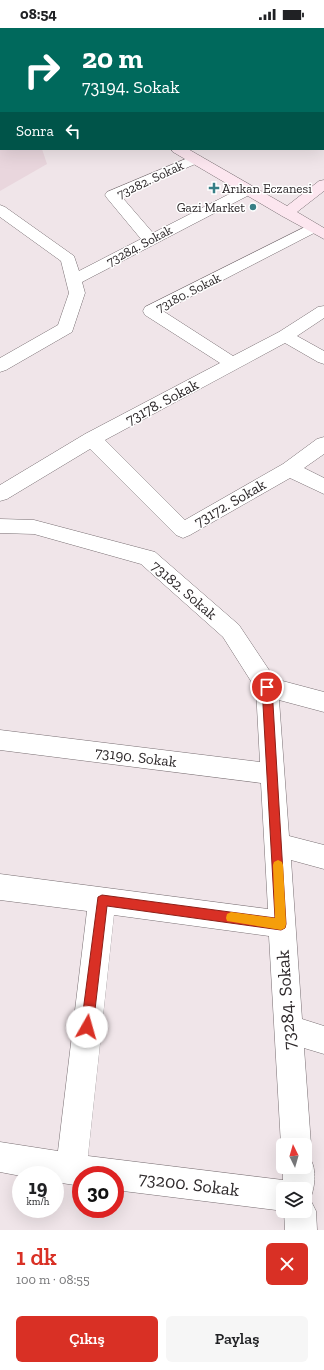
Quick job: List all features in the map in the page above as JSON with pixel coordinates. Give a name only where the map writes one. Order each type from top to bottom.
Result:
[{"type":"main road","points":[[180,150],[318,231]]},
{"type":"main road","points":[[287,213],[324,184]]},
{"type":"street","name":"73282. Sokak","points":[[150,239],[112,195],[195,159]]},
{"type":"street","name":"73284. Sokak","points":[[73,280],[150,239],[248,190]]},
{"type":"street","points":[[0,210],[68,259],[77,293],[66,328],[0,366]]},
{"type":"street","name":"73180. Sokak","points":[[234,364],[151,311],[318,231]]},
{"type":"street","name":"73178. Sokak","points":[[0,494],[92,439],[285,336],[324,311]]},
{"type":"street","points":[[285,336],[324,358]]},
{"type":"street","name":"73172. Sokak","points":[[92,439],[183,530],[290,469],[324,444]]},
{"type":"street","points":[[290,469],[324,487]]},
{"type":"street","name":"73182. Sokak","points":[[0,526],[34,527],[148,558],[231,631],[267,687]]},
{"type":"street","name":"73284. Sokak","points":[[267,687],[296,1138]]},
{"type":"street","points":[[267,687],[324,702]]},
{"type":"street","name":"73190. Sokak","points":[[0,740],[273,774]]},
{"type":"street","points":[[277,844],[324,857]]},
{"type":"street","points":[[0,887],[281,924]]},
{"type":"street","points":[[71,1169],[102,901]]},
{"type":"street","points":[[289,1029],[324,1040]]},
{"type":"street","name":"73200. Sokak","points":[[0,1157],[71,1169],[276,1195]]},
{"type":"street","points":[[301,1218],[302,1230]]},
{"type":"shaded area","points":[[0,150],[42,150],[47,164],[0,191]]},
{"type":"slow traffic","points":[[231,918],[281,924],[278,865]]},
{"type":"place","name":"Arıkan Eczanesi","points":[[214,188]]},
{"type":"place","name":"Gazi Market","points":[[253,207]]},
{"type":"route","points":[[87,1027],[102,901],[281,924],[267,687]]}]
